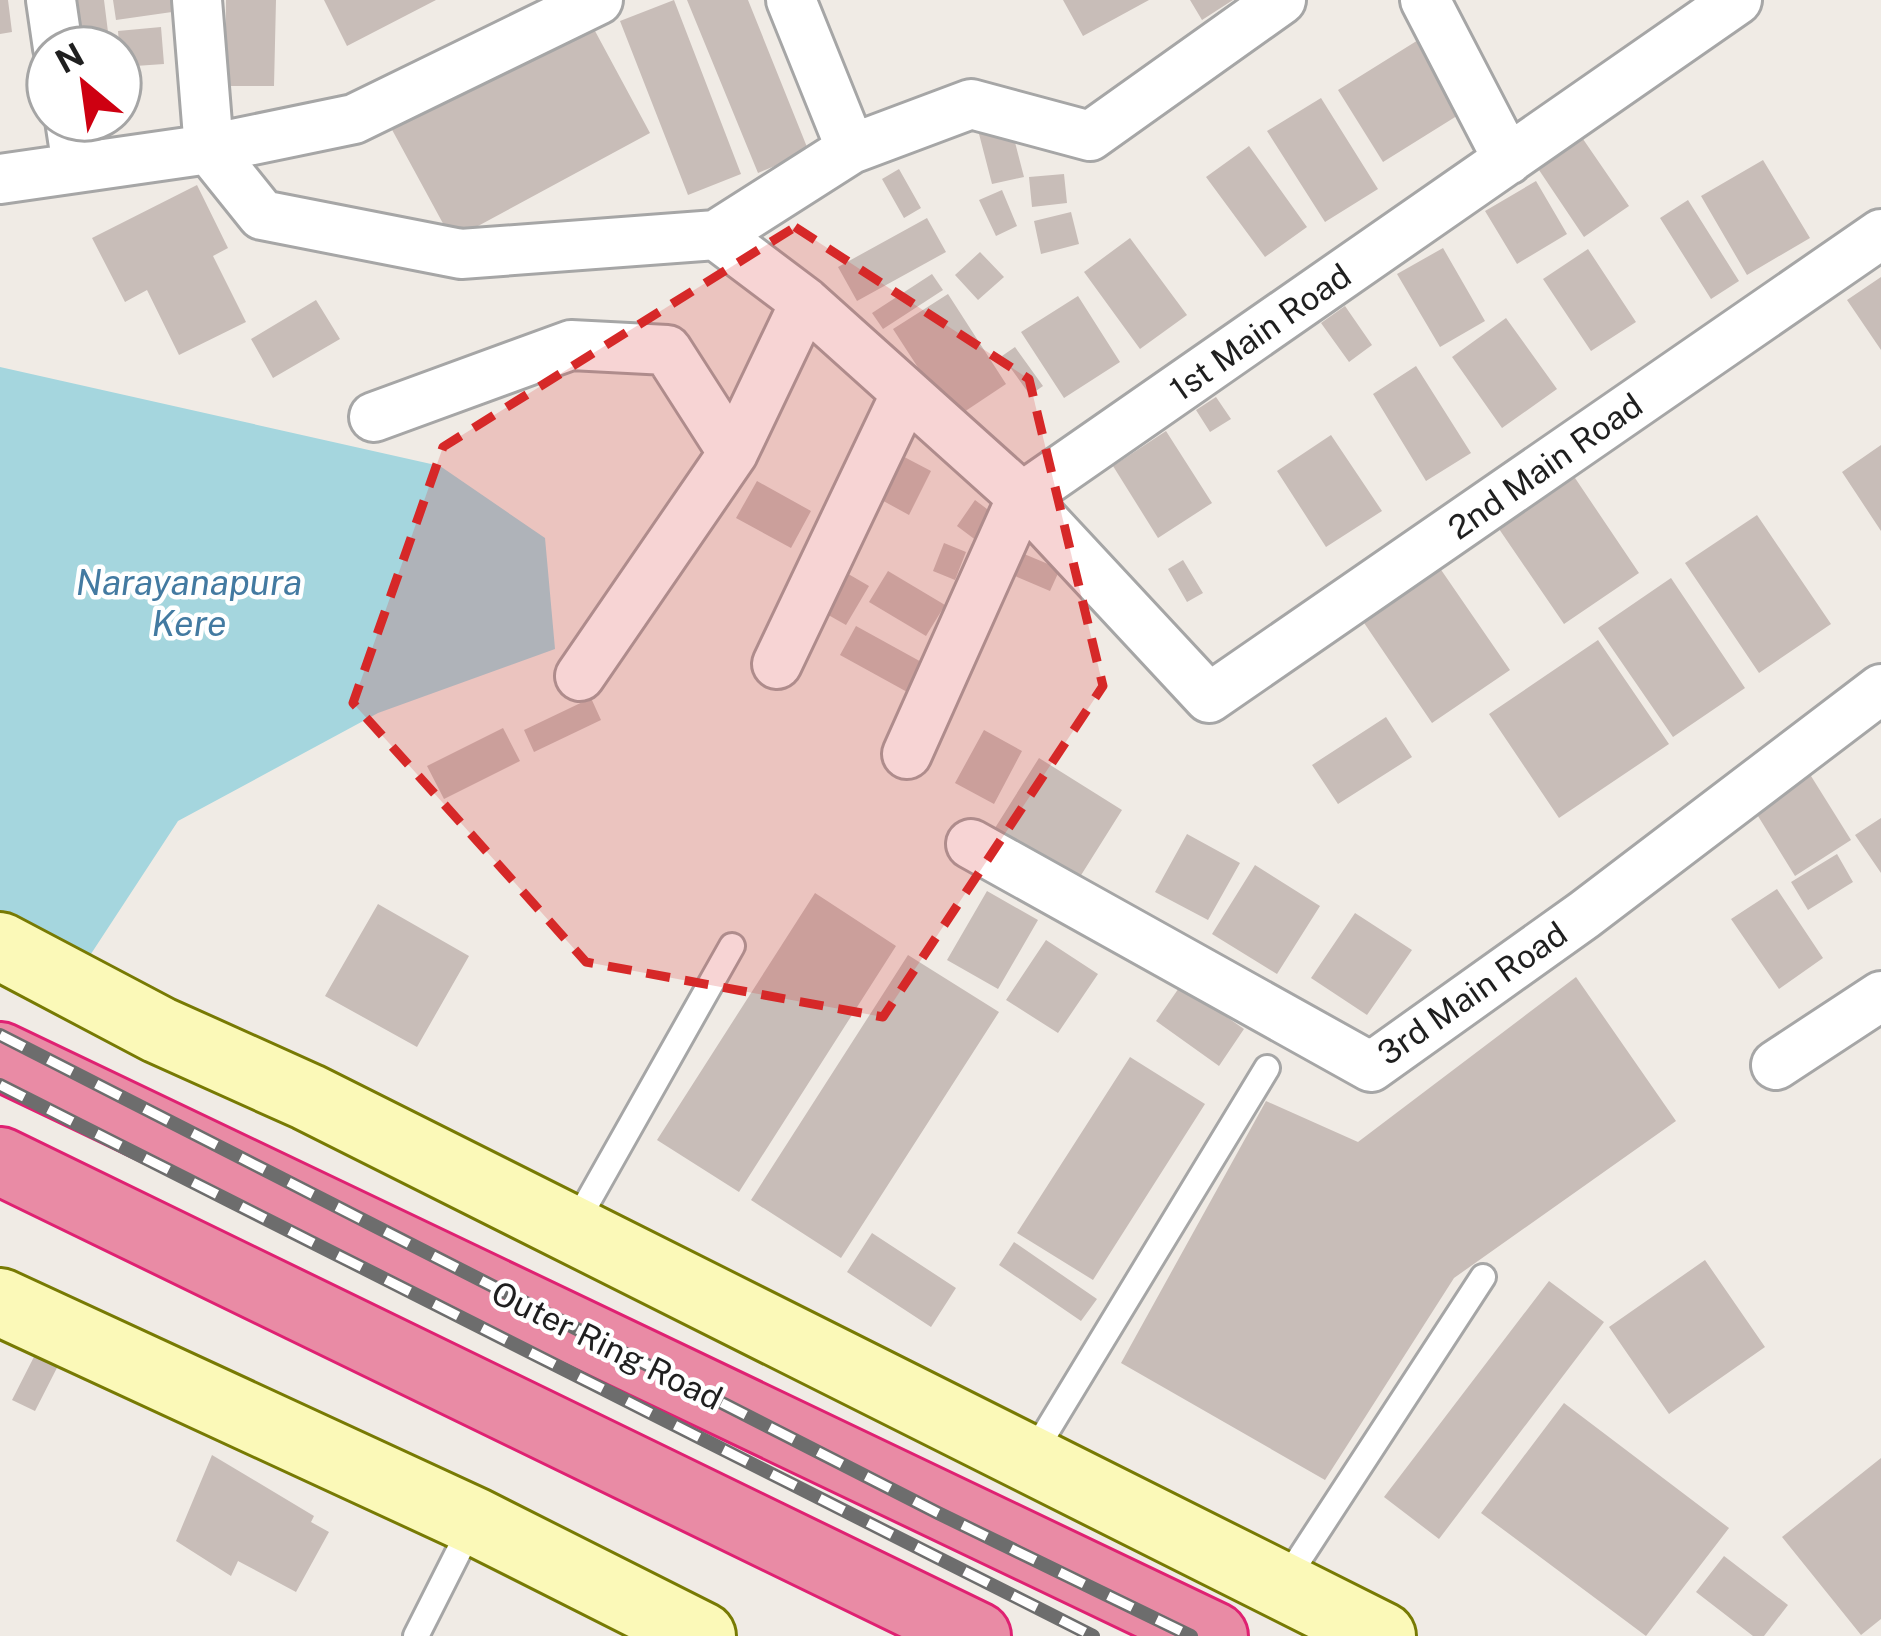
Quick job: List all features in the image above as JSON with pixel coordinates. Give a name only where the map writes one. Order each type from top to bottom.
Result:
[{"type":"highway","name":"Outer Ring Road","points":[[0,1056],[1214,1636]]},
{"type":"highway","points":[[0,1161],[976,1636]]},
{"type":"street","points":[[197,0],[209,149],[262,215],[461,254],[716,235],[851,149],[971,104],[1090,136],[1281,0]]},
{"type":"street","points":[[96,144],[209,149],[353,118],[523,17],[598,0]]},
{"type":"street","points":[[790,0],[851,149]]},
{"type":"street","points":[[1425,0],[1508,160]]},
{"type":"street","name":"1st Main Road","points":[[1022,497],[1737,0]]},
{"type":"street","points":[[0,179],[72,144]]},
{"type":"street","name":"2nd Main Road","points":[[1022,497],[1209,698],[1881,234]]},
{"type":"street","points":[[716,235],[805,302],[1022,497],[907,754]]},
{"type":"street","points":[[580,676],[733,453],[805,302]]},
{"type":"street","points":[[374,417],[571,345],[667,350],[733,453]]},
{"type":"street","points":[[777,664],[906,393]]},
{"type":"street","name":"3rd Main Road","points":[[971,844],[1371,1067],[1584,915],[1881,689]]},
{"type":"street","points":[[0,946],[159,1030],[308,1097],[1382,1636]]},
{"type":"street","points":[[1777,1065],[1881,996]]},
{"type":"street","points":[[0,1302],[474,1521],[702,1636]]},
{"type":"lane","points":[[572,1230],[732,946]]},
{"type":"lane","points":[[1030,1459],[1267,1067]]},
{"type":"lane","points":[[1282,1586],[1483,1277]]},
{"type":"lane","points":[[416,1636],[474,1521]]},
{"type":"highlighted area","points":[[795,227],[1029,379],[1103,686],[883,1017],[586,962],[353,703],[443,447]]},
{"type":"water","name":"Narayanapura Kere","points":[[0,367],[440,466],[545,538],[555,649],[378,713],[178,821],[87,960],[0,914]]},
{"type":"building","points":[[0,0],[8,0],[12,32],[0,34]]},
{"type":"building","points":[[68,0],[104,0],[107,24],[72,24]]},
{"type":"building","points":[[113,0],[171,0],[172,12],[116,20]]},
{"type":"building","points":[[226,0],[276,0],[274,86],[225,86]]},
{"type":"building","points":[[324,0],[436,0],[347,46]]},
{"type":"building","points":[[674,0],[741,174],[688,195],[620,21]]},
{"type":"building","points":[[687,0],[748,0],[809,152],[758,173]]},
{"type":"building","points":[[1063,0],[1149,0],[1083,36]]},
{"type":"building","points":[[1190,0],[1233,0],[1202,20]]},
{"type":"building","points":[[588,18],[650,133],[452,240],[390,126]]},
{"type":"building","points":[[161,27],[164,64],[144,65],[144,29]]},
{"type":"building","points":[[1423,37],[1468,109],[1383,162],[1338,90]]},
{"type":"building","points":[[1321,98],[1378,189],[1325,222],[1267,131]]},
{"type":"building","points":[[1010,123],[1024,177],[992,184],[978,130]]},
{"type":"building","points":[[1583,139],[1629,206],[1584,237],[1539,170]]},
{"type":"building","points":[[1249,146],[1307,227],[1265,257],[1206,177]]},
{"type":"building","points":[[1763,160],[1810,238],[1747,275],[1701,196]]},
{"type":"building","points":[[899,169],[921,208],[904,218],[882,179]]},
{"type":"building","points":[[1064,174],[1067,203],[1032,207],[1029,177]]},
{"type":"building","points":[[1536,181],[1567,234],[1517,264],[1485,211]]},
{"type":"building","points":[[197,185],[228,248],[213,256],[246,322],[179,355],[147,290],[125,302],[92,238]]},
{"type":"building","points":[[1002,190],[1017,226],[996,236],[979,200]]},
{"type":"building","points":[[1688,200],[1739,281],[1711,299],[1660,218]]},
{"type":"building","points":[[1071,212],[1079,244],[1041,254],[1034,221]]},
{"type":"building","points":[[927,218],[946,252],[857,301],[838,267]]},
{"type":"building","points":[[1130,238],[1187,315],[1140,349],[1084,272]]},
{"type":"building","points":[[1443,248],[1485,321],[1440,347],[1397,274]]},
{"type":"building","points":[[1588,249],[1636,322],[1591,351],[1543,279]]},
{"type":"building","points":[[980,252],[1004,277],[978,300],[955,275]]},
{"type":"building","points":[[932,274],[943,290],[883,329],[872,313]]},
{"type":"building","points":[[1881,277],[1881,350],[1847,300]]},
{"type":"building","points":[[948,294],[1006,384],[952,420],[893,329]]},
{"type":"building","points":[[1078,296],[1120,362],[1064,398],[1021,332]]},
{"type":"building","points":[[316,300],[340,339],[273,378],[251,339]]},
{"type":"building","points":[[1345,306],[1372,345],[1349,362],[1321,323]]},
{"type":"building","points":[[1506,318],[1557,389],[1502,428],[1452,357]]},
{"type":"building","points":[[1015,347],[1043,386],[1030,395],[1002,356]]},
{"type":"building","points":[[1416,366],[1471,453],[1426,481],[1373,394]]},
{"type":"building","points":[[1216,397],[1231,419],[1210,432],[1196,410]]},
{"type":"building","points":[[1166,431],[1212,503],[1158,538],[1113,466]]},
{"type":"building","points":[[1331,435],[1382,511],[1326,547],[1277,471]]},
{"type":"building","points":[[1881,445],[1881,531],[1842,472]]},
{"type":"building","points":[[889,449],[931,471],[909,515],[867,492]]},
{"type":"building","points":[[1573,475],[1639,573],[1564,624],[1497,526]]},
{"type":"building","points":[[757,481],[811,511],[791,548],[736,518]]},
{"type":"building","points":[[975,500],[995,515],[977,541],[957,526]]},
{"type":"building","points":[[1757,515],[1831,624],[1759,673],[1685,563]]},
{"type":"building","points":[[944,543],[966,552],[955,580],[933,571]]},
{"type":"building","points":[[1017,551],[1060,569],[1050,591],[1008,573]]},
{"type":"building","points":[[1183,560],[1203,593],[1187,602],[1168,569]]},
{"type":"building","points":[[1435,561],[1510,670],[1432,723],[1358,614]]},
{"type":"building","points":[[838,568],[869,586],[846,625],[816,608]]},
{"type":"building","points":[[888,571],[945,605],[926,636],[869,602]]},
{"type":"building","points":[[1671,578],[1745,688],[1673,737],[1598,628]]},
{"type":"building","points":[[856,626],[925,664],[909,693],[840,655]]},
{"type":"building","points":[[1598,640],[1669,744],[1559,818],[1489,714]]},
{"type":"building","points":[[591,698],[601,720],[534,752],[524,730]]},
{"type":"building","points":[[1386,717],[1412,757],[1338,804],[1312,765]]},
{"type":"building","points":[[503,728],[520,761],[444,799],[427,766]]},
{"type":"building","points":[[984,730],[1022,751],[994,804],[955,783]]},
{"type":"building","points":[[1039,758],[1122,810],[1078,880],[995,828]]},
{"type":"building","points":[[1806,768],[1851,840],[1795,876],[1750,803]]},
{"type":"building","points":[[1881,818],[1881,873],[1855,835]]},
{"type":"building","points":[[1187,834],[1240,863],[1208,920],[1155,892]]},
{"type":"building","points":[[1837,854],[1853,882],[1808,910],[1791,882]]},
{"type":"building","points":[[1255,865],[1320,906],[1277,974],[1212,934]]},
{"type":"building","points":[[1777,889],[1823,958],[1779,989],[1731,919]]},
{"type":"building","points":[[987,891],[1038,920],[998,989],[947,960]]},
{"type":"building","points":[[815,893],[896,946],[739,1192],[657,1140]]},
{"type":"building","points":[[378,904],[469,956],[417,1047],[325,996]]},
{"type":"building","points":[[1355,913],[1412,950],[1367,1015],[1311,978]]},
{"type":"building","points":[[1046,940],[1098,974],[1058,1033],[1006,1000]]},
{"type":"building","points":[[908,955],[999,1012],[841,1258],[751,1200]]},
{"type":"building","points":[[1576,977],[1676,1121],[1454,1278],[1325,1480],[1121,1363],[1266,1101],[1358,1142]]},
{"type":"building","points":[[1181,985],[1244,1029],[1219,1066],[1156,1021]]},
{"type":"building","points":[[1130,1057],[1205,1104],[1093,1280],[1017,1233]]},
{"type":"building","points":[[872,1233],[956,1288],[931,1327],[847,1272]]},
{"type":"building","points":[[1014,1242],[1097,1299],[1081,1321],[999,1265]]},
{"type":"building","points":[[1705,1260],[1765,1347],[1669,1414],[1609,1327]]},
{"type":"building","points":[[1549,1281],[1604,1322],[1439,1539],[1384,1497]]},
{"type":"building","points":[[40,1345],[63,1356],[35,1411],[12,1400]]},
{"type":"building","points":[[1564,1403],[1729,1528],[1646,1636],[1481,1513]]},
{"type":"building","points":[[212,1455],[314,1516],[311,1522],[329,1532],[296,1592],[238,1561],[231,1576],[176,1541]]},
{"type":"building","points":[[1881,1458],[1881,1619],[1861,1635],[1782,1537]]},
{"type":"building","points":[[1724,1556],[1788,1605],[1764,1636],[1753,1636],[1696,1592]]},
{"type":"railway","points":[[0,1035],[938,1513],[1191,1636]]},
{"type":"railway","points":[[0,1085],[1093,1636]]}]
